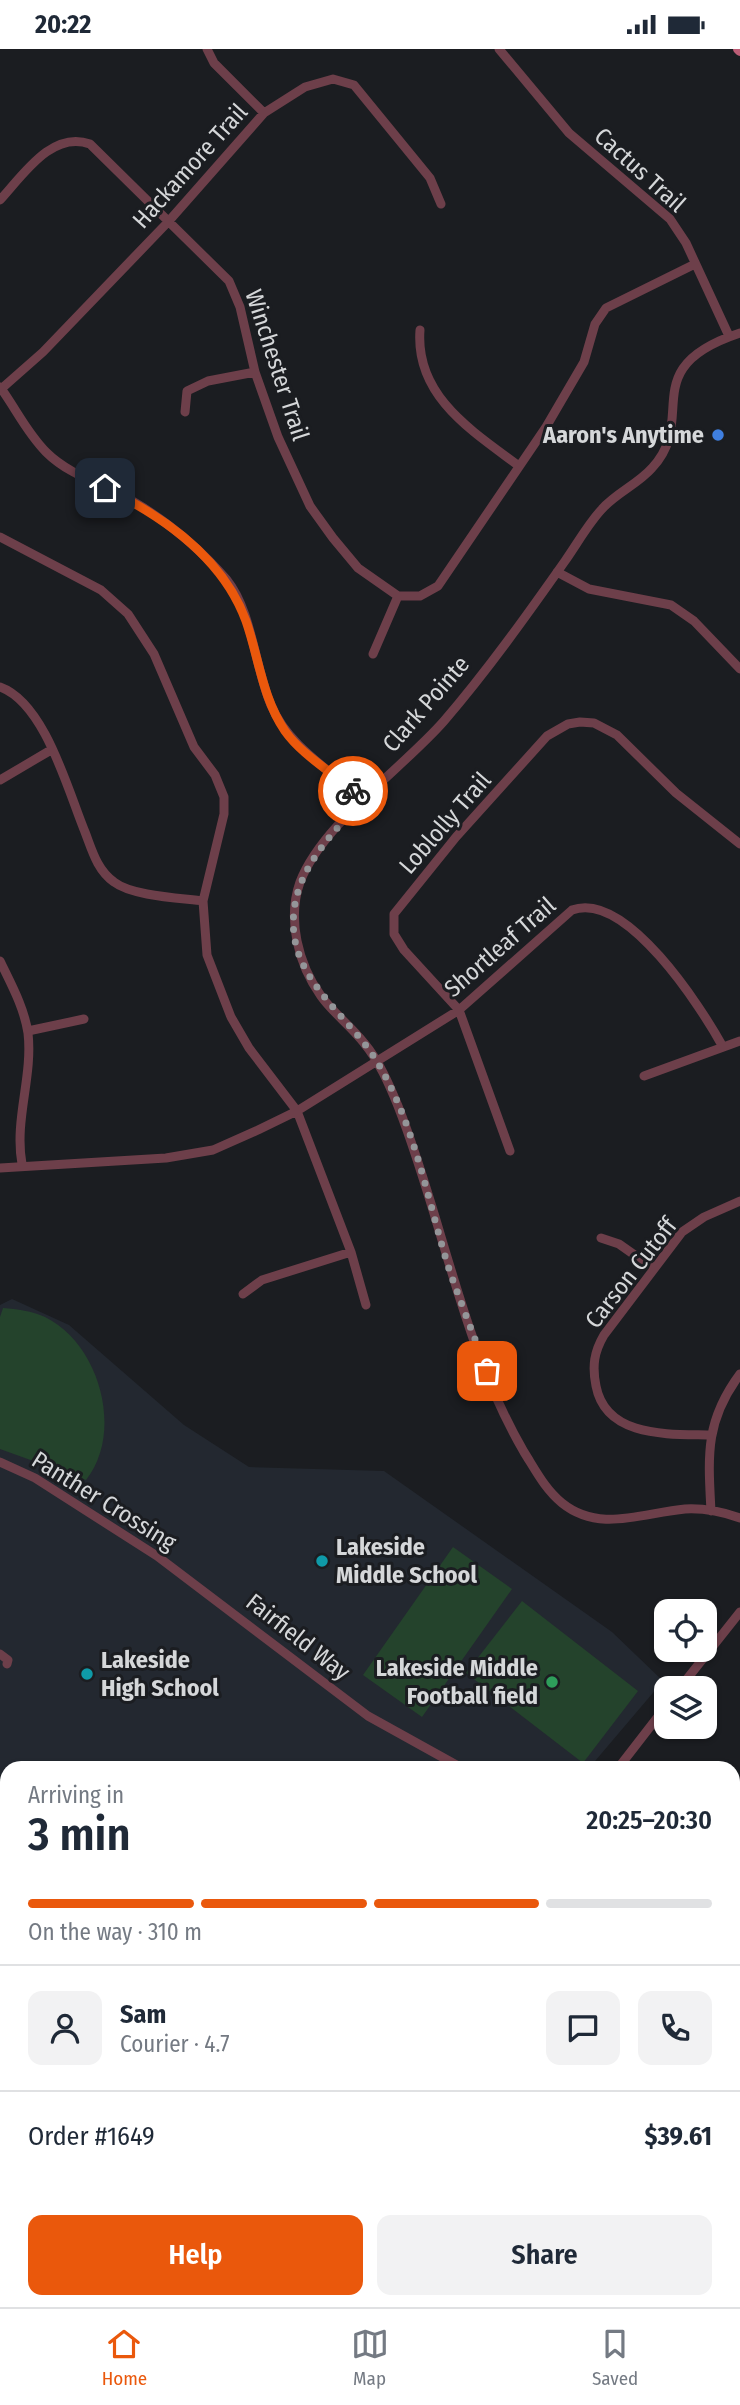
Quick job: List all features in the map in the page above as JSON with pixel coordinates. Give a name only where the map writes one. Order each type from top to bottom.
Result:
[{"type":"street","points":[[207,49],[214,63],[264,113]]},
{"type":"street","name":"Cactus Trail","points":[[499,49],[569,133],[670,219],[686,243],[729,336]]},
{"type":"street","name":"Hackamore Trail","points":[[1,389],[43,352],[168,222],[264,113],[305,87],[333,79],[354,85],[430,178],[441,204]]},
{"type":"street","name":"Winchester Trail","points":[[0,200],[50,148],[70,140],[90,143],[168,222],[209,258],[229,281],[240,307],[256,372],[278,437],[310,506],[358,568],[398,596]]},
{"type":"street","points":[[373,654],[398,596],[420,596],[438,586],[546,427],[583,362],[595,324],[606,308],[695,264]]},
{"type":"street","points":[[420,330],[419,346],[424,366],[437,396],[456,419],[519,466]]},
{"type":"street","name":"Clark Pointe","points":[[740,333],[699,350],[679,372],[672,398],[665,449],[652,468],[604,507],[444,720],[362,799],[316,855],[301,881],[293,913],[296,940],[304,966],[319,994],[376,1060],[395,1098],[422,1171],[449,1266],[496,1397],[547,1490],[584,1518],[620,1520],[688,1509],[740,1518]]},
{"type":"street","points":[[185,412],[187,391],[208,381],[256,372]]},
{"type":"street","points":[[1,389],[27,431],[48,453],[72,470],[134,502],[193,545],[229,583],[246,622],[271,706],[286,733],[362,799]]},
{"type":"street","points":[[0,537],[101,590],[128,614],[154,654],[194,747],[215,775],[224,797],[222,830],[203,901],[207,955],[217,987],[249,1048],[296,1111],[351,1252],[366,1305]]},
{"type":"street","points":[[557,572],[589,589],[671,605],[694,621],[740,669]]},
{"type":"street","points":[[0,687],[28,709],[45,733],[96,864],[114,883],[132,890],[203,901]]},
{"type":"street","name":"Loblolly Trail","points":[[510,1151],[459,1010],[404,950],[394,934],[394,914],[456,837],[547,736],[580,722],[605,727],[618,735],[676,793],[740,844]]},
{"type":"street","points":[[0,780],[51,751]]},
{"type":"street","name":"Shortleaf Trail","points":[[0,1168],[22,1164],[166,1159],[213,1150],[296,1111],[459,1010],[572,910],[583,906],[598,908],[620,921],[671,970],[694,996],[723,1047]]},
{"type":"street","points":[[0,961],[22,1008],[28,1031],[29,1051],[18,1145],[22,1164]]},
{"type":"street","points":[[28,1031],[85,1019]]},
{"type":"street","points":[[644,1076],[740,1041]]},
{"type":"street","name":"Carson Cutoff","points":[[709,1435],[641,1430],[621,1423],[605,1409],[597,1392],[594,1352],[682,1232],[704,1217],[740,1201]]},
{"type":"street","points":[[601,1238],[619,1244],[653,1268]]},
{"type":"street","points":[[243,1294],[262,1280],[351,1252]]},
{"type":"street","points":[[711,1511],[709,1435],[717,1412],[740,1374]]},
{"type":"street","name":"Panther Crossing","points":[[0,1462],[35,1478],[186,1576]]},
{"type":"street","name":"Fairfield Way","points":[[186,1576],[368,1716],[449,1761]]},
{"type":"street","points":[[689,1676],[740,1612]]},
{"type":"street","points":[[0,1654],[8,1660],[8,1664]]},
{"type":"street","points":[[624,1761],[654,1722]]},
{"type":"shaded area","points":[[12,1299],[69,1325],[184,1425],[249,1467],[384,1471],[612,1632],[658,1676],[654,1676],[654,1692],[595,1761],[0,1761],[0,1305]]},
{"type":"green space","points":[[3,1308],[45,1317],[64,1330],[80,1347],[92,1368],[104,1414],[103,1438],[97,1460],[86,1480],[0,1449],[0,1317]]},
{"type":"green space","points":[[453,1547],[512,1589],[422,1717],[363,1675]]},
{"type":"green space","name":"Lakeside Middle Football field","points":[[522,1601],[638,1691],[585,1761],[580,1761],[466,1673]]},
{"type":"way so far","points":[[353,791],[362,799],[316,855],[301,881],[293,913],[296,940],[304,966],[319,994],[363,1041],[387,1080],[426,1184],[449,1266],[487,1371]]},
{"type":"place","name":"Aaron's Anytime","points":[[718,435]]},
{"type":"place","name":"Lakeside Middle School","points":[[322,1561]]},
{"type":"place","name":"Lakeside High School","points":[[87,1674]]},
{"type":"place","name":"Lakeside Middle Football field","points":[[552,1682]]},
{"type":"route","points":[[105,488],[134,502],[193,545],[229,583],[246,622],[271,706],[286,733],[353,791]]}]
